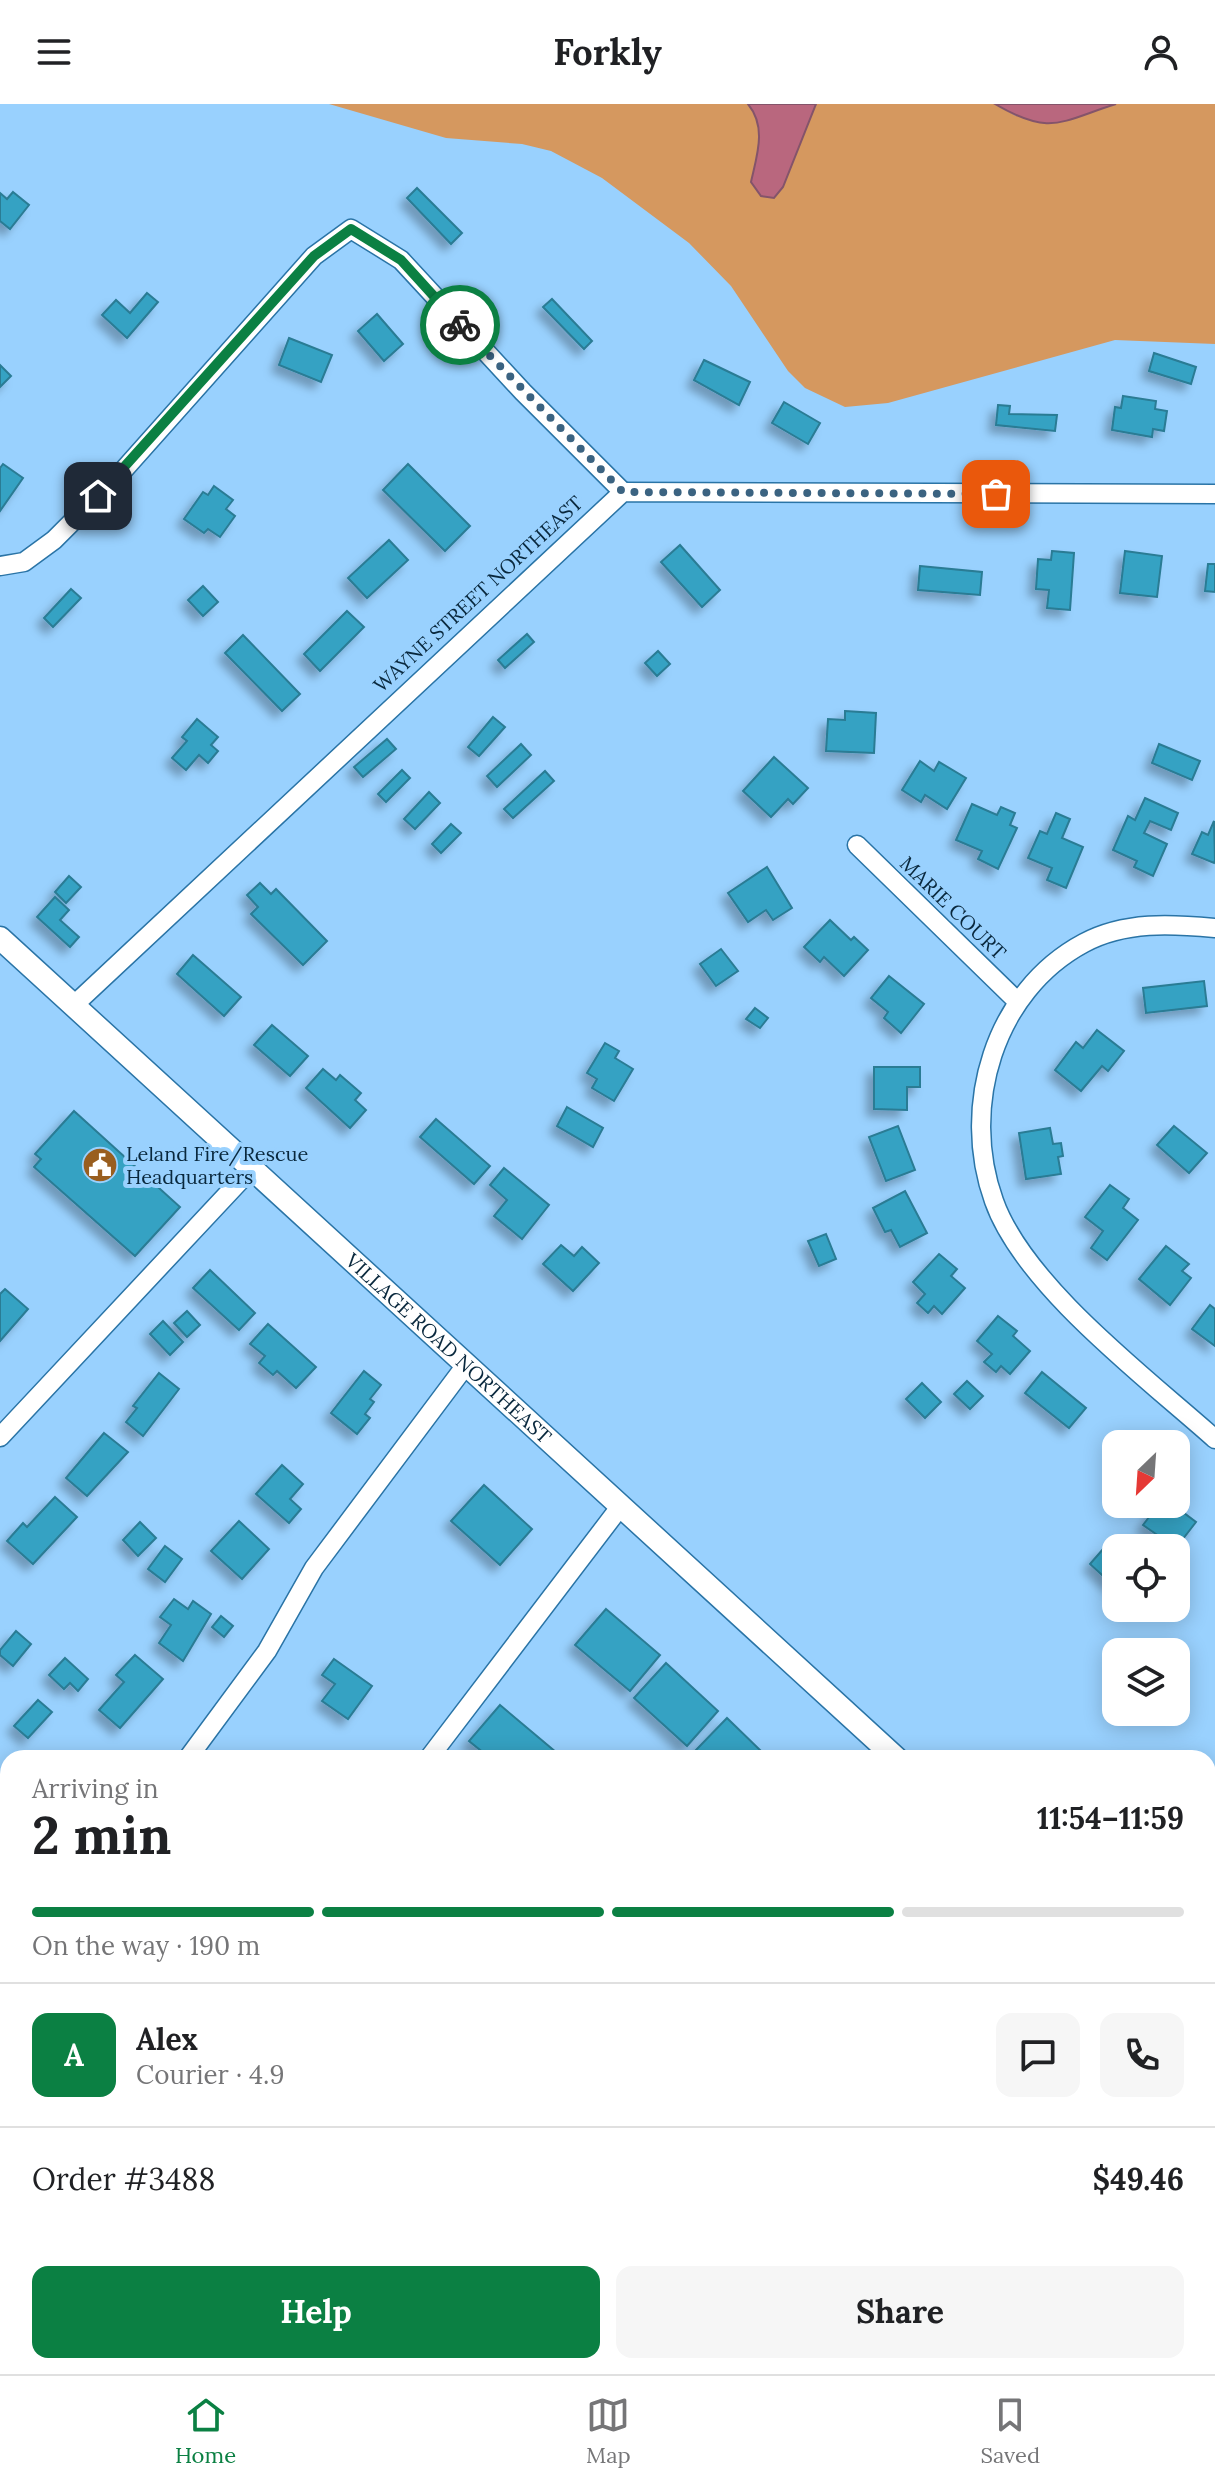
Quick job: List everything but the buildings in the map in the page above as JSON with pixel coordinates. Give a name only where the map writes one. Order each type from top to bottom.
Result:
[{"type":"main road","name":"VILLAGE ROAD NORTHEAST","points":[[0,938],[887,1750]]},
{"type":"street","points":[[0,566],[24,562],[54,540],[120,474],[314,256],[351,229],[401,260],[523,392],[623,492],[1215,494]]},
{"type":"street","name":"WAYNE STREET NORTHEAST","points":[[74,1005],[596,513],[623,492]]},
{"type":"street","name":"MARIE COURT","points":[[857,845],[1018,1002]]},
{"type":"street","points":[[1215,928],[1168,923],[1131,927],[1085,942],[1050,970],[1018,1002],[987,1067],[979,1124],[994,1201],[1036,1269],[1097,1333],[1215,1439]]},
{"type":"street","points":[[0,1437],[252,1168]]},
{"type":"street","points":[[194,1750],[267,1651],[314,1568],[466,1365]]},
{"type":"street","points":[[435,1750],[620,1507]]},
{"type":"shaded area","points":[[329,104],[748,104],[759,132],[751,182],[783,187],[816,104],[995,104],[1016,116],[1116,104],[1215,104],[1215,344],[1115,340],[888,403],[845,407],[805,388],[788,371],[731,286],[689,243],[602,178],[551,151],[522,144],[446,138]]},
{"type":"shaded area","points":[[748,104],[816,104],[783,187],[774,198],[761,196],[751,182],[759,132]]},
{"type":"shaded area","points":[[995,104],[1116,104],[1068,120],[1043,123]]},
{"type":"way so far","points":[[460,325],[623,492],[996,494]]},
{"type":"place","name":"Leland Fire/Rescue Headquarters","points":[[100,1165]]},
{"type":"route","points":[[98,496],[314,256],[351,229],[401,260],[460,325]]}]
